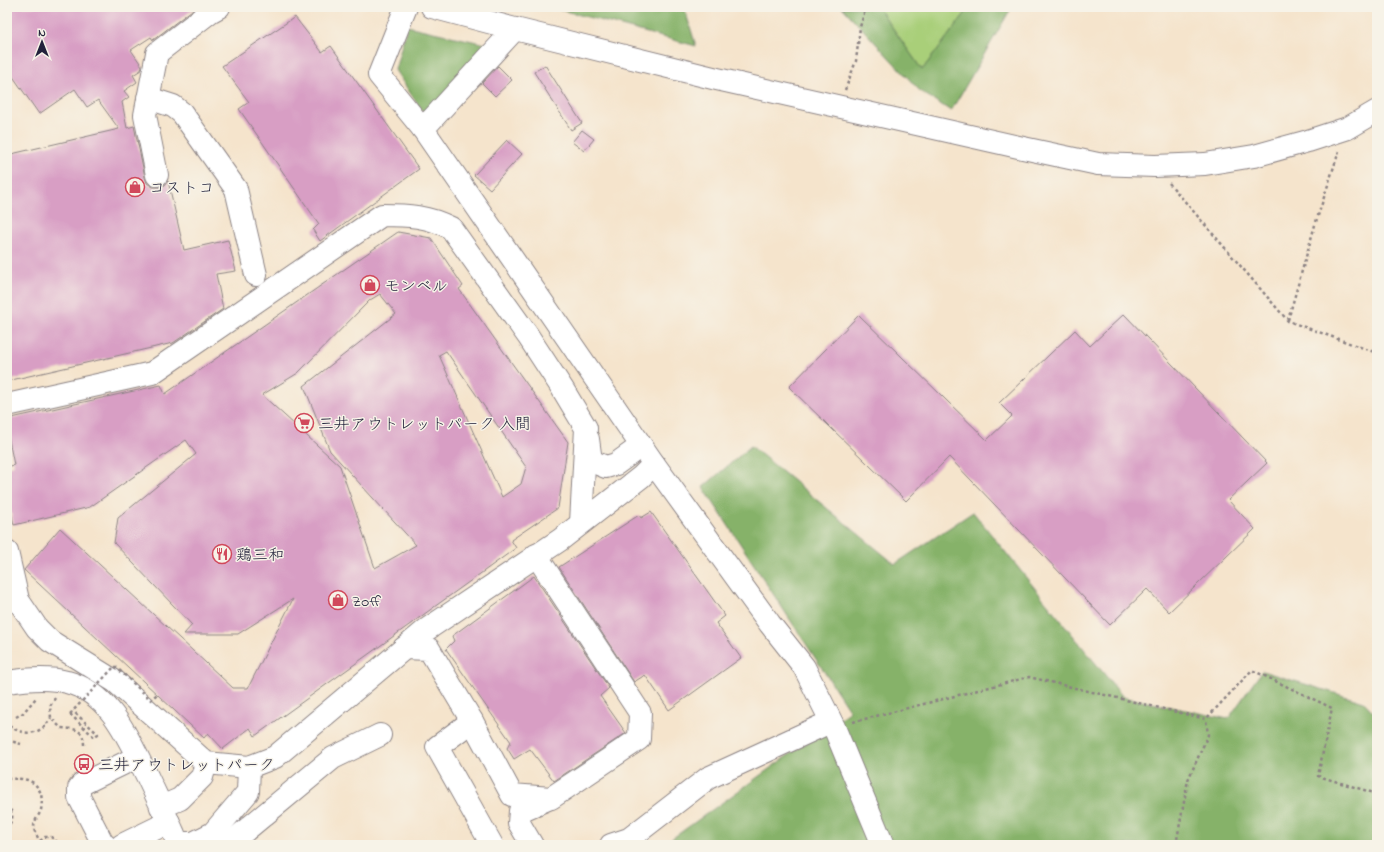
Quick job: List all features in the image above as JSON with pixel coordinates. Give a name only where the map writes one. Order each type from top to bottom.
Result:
[{"type":"street","points":[[157,176],[145,115],[157,53],[210,12],[219,7]]},
{"type":"street","points":[[406,7],[379,75],[423,129],[641,446],[770,624],[804,667],[832,724],[882,845]]},
{"type":"street","points":[[432,7],[717,79],[1098,164],[1155,166],[1205,164],[1254,156],[1348,128],[1377,112]]},
{"type":"street","points":[[423,129],[515,29]]},
{"type":"street","points":[[148,98],[173,106],[182,113],[236,189],[256,275]]},
{"type":"street","points":[[7,405],[152,373],[382,216],[411,215],[440,222],[451,228],[528,336],[562,388],[586,428],[592,461],[606,467],[616,464],[641,446]]},
{"type":"street","points":[[581,523],[586,428]]},
{"type":"street","points":[[7,552],[18,600],[37,628],[50,641],[116,682],[206,763],[249,767],[275,756],[426,630],[560,540],[654,464]]},
{"type":"street","points":[[532,845],[520,823],[520,812],[551,798],[639,739],[640,713],[536,555]]},
{"type":"street","points":[[429,649],[444,618]]},
{"type":"street","points":[[404,648],[429,649]]},
{"type":"street","points":[[429,649],[472,721],[512,796],[551,798]]},
{"type":"street","points":[[7,682],[20,680],[48,680],[67,682],[86,689],[105,705],[122,727],[178,844],[193,842],[213,832],[248,792],[249,767]]},
{"type":"street","points":[[472,721],[437,747],[492,845]]},
{"type":"street","points":[[611,845],[629,839],[708,778],[832,724]]},
{"type":"street","points":[[229,845],[333,758],[380,735]]},
{"type":"street","points":[[106,845],[102,842],[79,796],[79,788],[82,784],[137,757]]},
{"type":"street","points":[[122,845],[165,815],[202,777],[206,763]]},
{"type":"path","points":[[838,107],[856,61],[860,27],[866,7]]},
{"type":"path","points":[[1288,321],[1315,225],[1348,128]]},
{"type":"path","points":[[1155,166],[1288,321],[1377,352]]},
{"type":"path","points":[[72,711],[98,734],[94,737],[70,714],[72,711],[115,666],[151,700],[157,694]]},
{"type":"path","points":[[1206,719],[1252,670],[1332,708],[1318,776],[1377,794]]},
{"type":"path","points":[[832,724],[1029,677],[1206,719]]},
{"type":"path","points":[[9,726],[25,733],[32,733],[40,730],[48,724],[51,718],[50,706],[57,692]]},
{"type":"path","points":[[16,717],[23,713],[38,696]]},
{"type":"path","points":[[7,718],[9,726],[7,736]]},
{"type":"path","points":[[51,718],[61,728],[75,729],[80,732],[84,737],[84,746]]},
{"type":"path","points":[[1176,845],[1188,780],[1208,735],[1206,719]]},
{"type":"path","points":[[7,741],[21,744]]},
{"type":"path","points":[[7,779],[19,778],[31,781],[38,787],[42,797],[42,805],[34,827],[40,841],[40,845]]},
{"type":"path","points":[[7,805],[12,810],[13,817],[10,824],[7,826]]},
{"type":"path","points":[[40,841],[45,837],[51,837],[57,842],[57,845]]},
{"type":"green space","points":[[550,7],[684,7],[696,46]]},
{"type":"green space","points":[[842,7],[878,7],[922,70],[967,11],[966,7],[1012,7],[951,111],[920,91]]},
{"type":"green space","points":[[878,7],[966,7],[967,11],[922,70]]},
{"type":"green space","points":[[407,26],[490,45],[426,117],[395,70]]},
{"type":"green space","points":[[751,446],[895,564],[973,512],[1123,697],[1228,719],[1262,671],[1364,702],[1377,716],[1377,845],[663,845],[850,711],[703,487]]},
{"type":"building","name":"コストコ","points":[[14,7],[196,7],[153,40],[151,37],[131,50],[142,66],[141,70],[133,75],[137,82],[124,91],[129,97],[122,102],[127,128],[134,126],[147,183],[153,187],[159,187],[165,185],[168,181],[184,250],[228,240],[236,271],[216,274],[223,309],[173,343],[7,381],[7,155],[119,129],[98,100],[87,107],[75,89],[39,114],[7,68],[7,12]]},
{"type":"building","points":[[295,17],[322,52],[331,46],[419,169],[320,241],[313,230],[319,224],[239,109],[249,102],[222,66]]},
{"type":"building","points":[[545,65],[582,123],[571,130],[534,72]]},
{"type":"building","points":[[498,66],[512,80],[495,96],[482,83]]},
{"type":"building","points":[[582,130],[594,139],[584,151],[572,142]]},
{"type":"building","points":[[507,140],[522,154],[490,189],[474,175]]},
{"type":"building","points":[[398,232],[431,238],[463,286],[459,289],[568,442],[558,508],[511,540],[516,548],[255,736],[250,728],[223,749],[208,733],[204,738],[24,570],[60,528],[233,688],[248,688],[293,599],[238,634],[184,634],[192,625],[114,543],[118,518],[196,454],[186,440],[90,507],[14,525],[7,495],[7,467],[14,465],[7,430],[7,419],[161,385],[165,394]],"holes":[[[380,294],[396,314],[304,386],[330,451],[416,545],[375,568],[340,466],[262,395],[298,373],[370,300]],[[446,351],[526,467],[521,484],[502,497],[439,355]]]},
{"type":"building","points":[[1124,314],[1267,463],[1228,500],[1255,529],[1169,612],[1147,589],[1110,625],[949,457],[906,501],[789,387],[859,315],[987,440],[1012,416],[999,403],[1075,330],[1090,346]]},
{"type":"building","points":[[651,512],[725,616],[716,623],[741,658],[669,710],[645,675],[634,682],[559,567],[639,515],[641,518]]},
{"type":"building","points":[[534,576],[609,688],[600,696],[626,733],[554,781],[530,749],[514,759],[507,748],[511,742],[446,649],[454,641],[452,636]]},
{"type":"place","name":"コストコ","points":[[135,187]]},
{"type":"place","name":"モンベル","points":[[370,285]]},
{"type":"place","name":"三井アウトレットパーク 入間","points":[[304,423]]},
{"type":"place","name":"鶏三和","points":[[222,554]]},
{"type":"place","name":"Zoff","points":[[338,600]]},
{"type":"place","name":"三井アウトレットパーク","points":[[84,764]]}]
